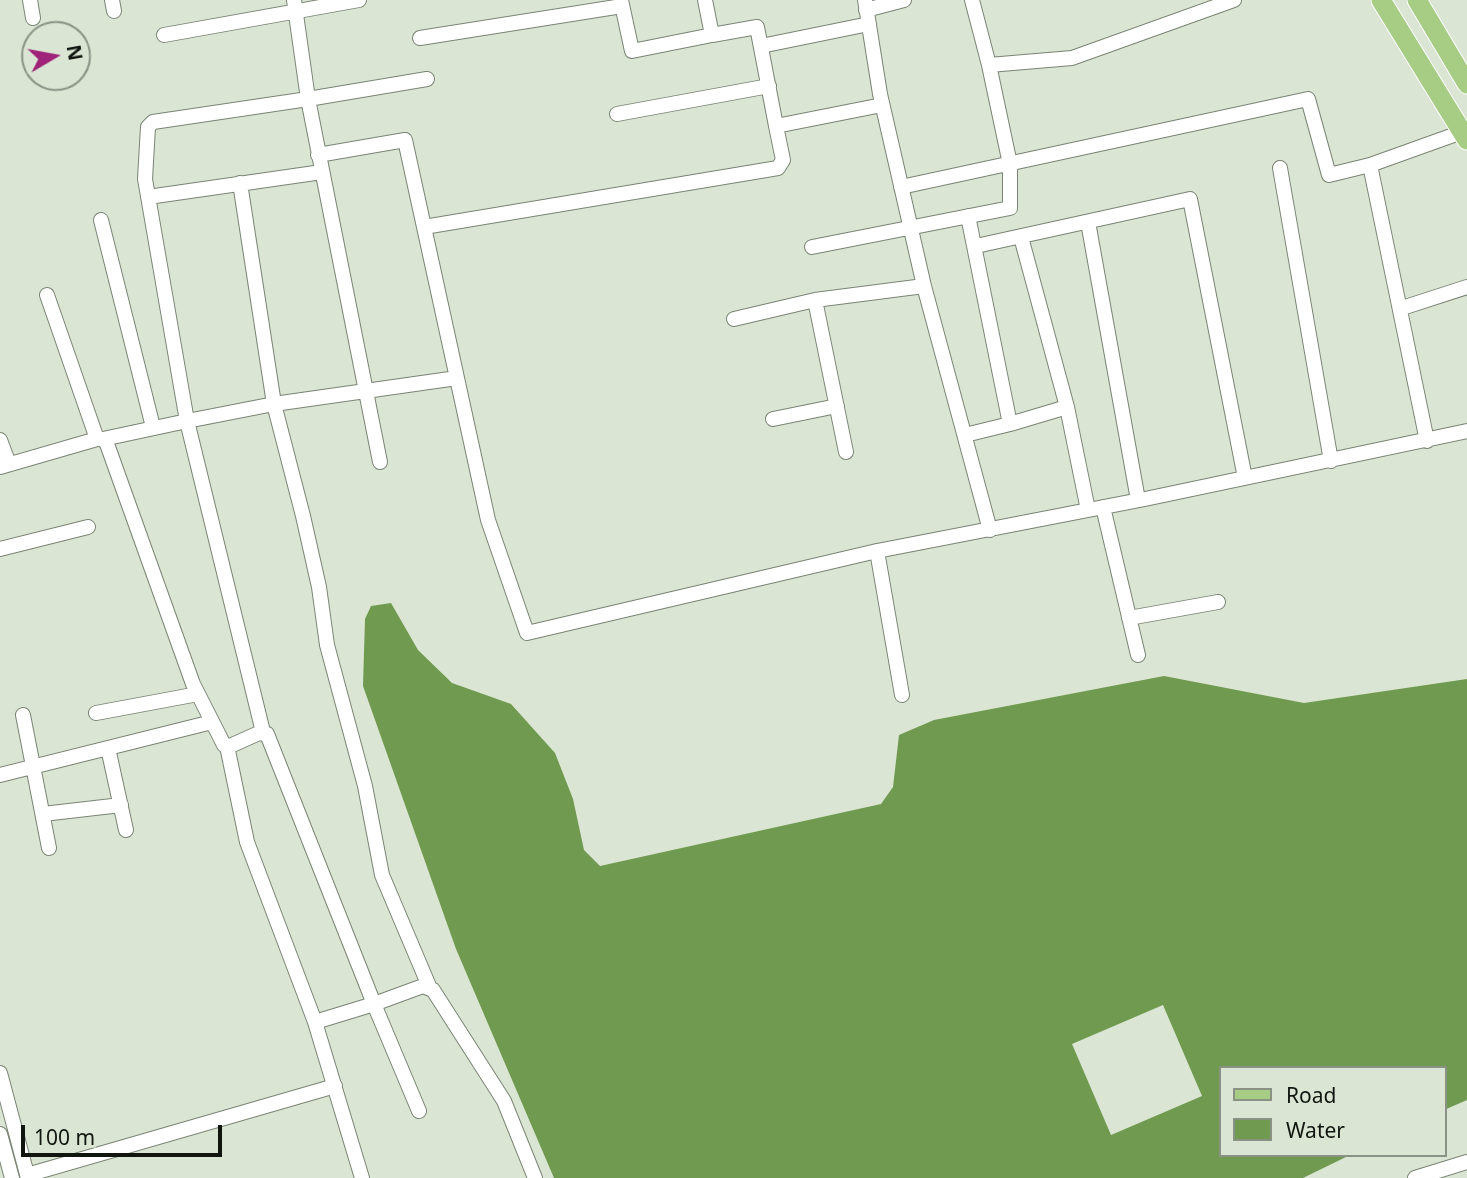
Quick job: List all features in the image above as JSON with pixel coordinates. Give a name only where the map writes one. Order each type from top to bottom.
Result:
[{"type":"main road","points":[[1381,0],[1464,136]]},
{"type":"main road","points":[[1417,0],[1467,84]]},
{"type":"street","points":[[30,0],[33,18]]},
{"type":"street","points":[[164,35],[295,5],[359,0]]},
{"type":"street","points":[[705,0],[712,34]]},
{"type":"street","points":[[761,46],[904,0]]},
{"type":"street","points":[[812,247],[1010,208],[1010,164],[972,0]]},
{"type":"street","points":[[989,65],[1072,58],[1234,0]]},
{"type":"street","points":[[420,38],[622,3],[632,51],[757,27],[783,160],[778,168],[425,227]]},
{"type":"street","points":[[295,5],[318,155],[380,462]]},
{"type":"street","points":[[867,11],[882,105],[924,286],[990,530]]},
{"type":"street","points":[[419,1111],[374,1004],[308,832],[267,734],[263,732],[187,421],[148,197],[146,135],[153,122],[427,79]]},
{"type":"street","points":[[617,114],[769,86]]},
{"type":"street","points":[[901,187],[1308,99],[1329,175],[1464,136]]},
{"type":"street","points":[[776,126],[882,105]]},
{"type":"street","points":[[318,155],[405,140],[488,520],[527,633],[877,551],[1331,461],[1467,430]]},
{"type":"street","points":[[1370,165],[1402,308],[1427,441]]},
{"type":"street","points":[[1280,168],[1331,461]]},
{"type":"street","points":[[148,197],[322,172]]},
{"type":"street","points":[[239,184],[274,404],[319,587],[327,645],[365,786],[382,875],[429,986],[504,1101],[535,1178]]},
{"type":"street","points":[[976,246],[1190,199],[1245,478]]},
{"type":"street","points":[[968,216],[1010,424]]},
{"type":"street","points":[[101,220],[153,428]]},
{"type":"street","points":[[1088,222],[1138,500]]},
{"type":"street","points":[[1021,237],[1138,655]]},
{"type":"street","points":[[734,319],[815,300],[924,286]]},
{"type":"street","points":[[1402,308],[1467,287]]},
{"type":"street","points":[[47,295],[198,694],[227,746],[247,842],[315,1022],[362,1178]]},
{"type":"street","points":[[815,300],[846,452]]},
{"type":"street","points":[[0,440],[4,465],[100,439],[274,404],[457,378]]},
{"type":"street","points":[[773,419],[837,406]]},
{"type":"street","points":[[965,435],[1067,407]]},
{"type":"street","points":[[0,549],[88,527]]},
{"type":"street","points":[[877,551],[902,695]]},
{"type":"street","points":[[1129,618],[1218,602]]},
{"type":"street","points":[[96,713],[198,694]]},
{"type":"street","points":[[23,715],[49,848]]},
{"type":"street","points":[[0,775],[212,722]]},
{"type":"street","points":[[227,746],[263,732]]},
{"type":"street","points":[[108,748],[126,830]]},
{"type":"street","points":[[43,814],[121,805]]},
{"type":"street","points":[[315,1022],[429,986]]},
{"type":"street","points":[[0,1073],[28,1176],[334,1086]]},
{"type":"street","points":[[0,1134],[12,1178]]},
{"type":"street","points":[[1415,1178],[1467,1162]]},
{"type":"water","points":[[391,603],[418,650],[452,683],[511,704],[555,753],[573,799],[584,850],[600,866],[881,804],[893,787],[899,735],[934,720],[1164,676],[1304,703],[1467,679],[1467,1100],[1446,1109],[1446,1066],[1218,1066],[1218,1157],[1346,1157],[1303,1178],[554,1178],[456,949],[363,686],[365,619],[371,606]],"holes":[[[1163,1005],[1202,1096],[1111,1135],[1072,1044]]]}]
